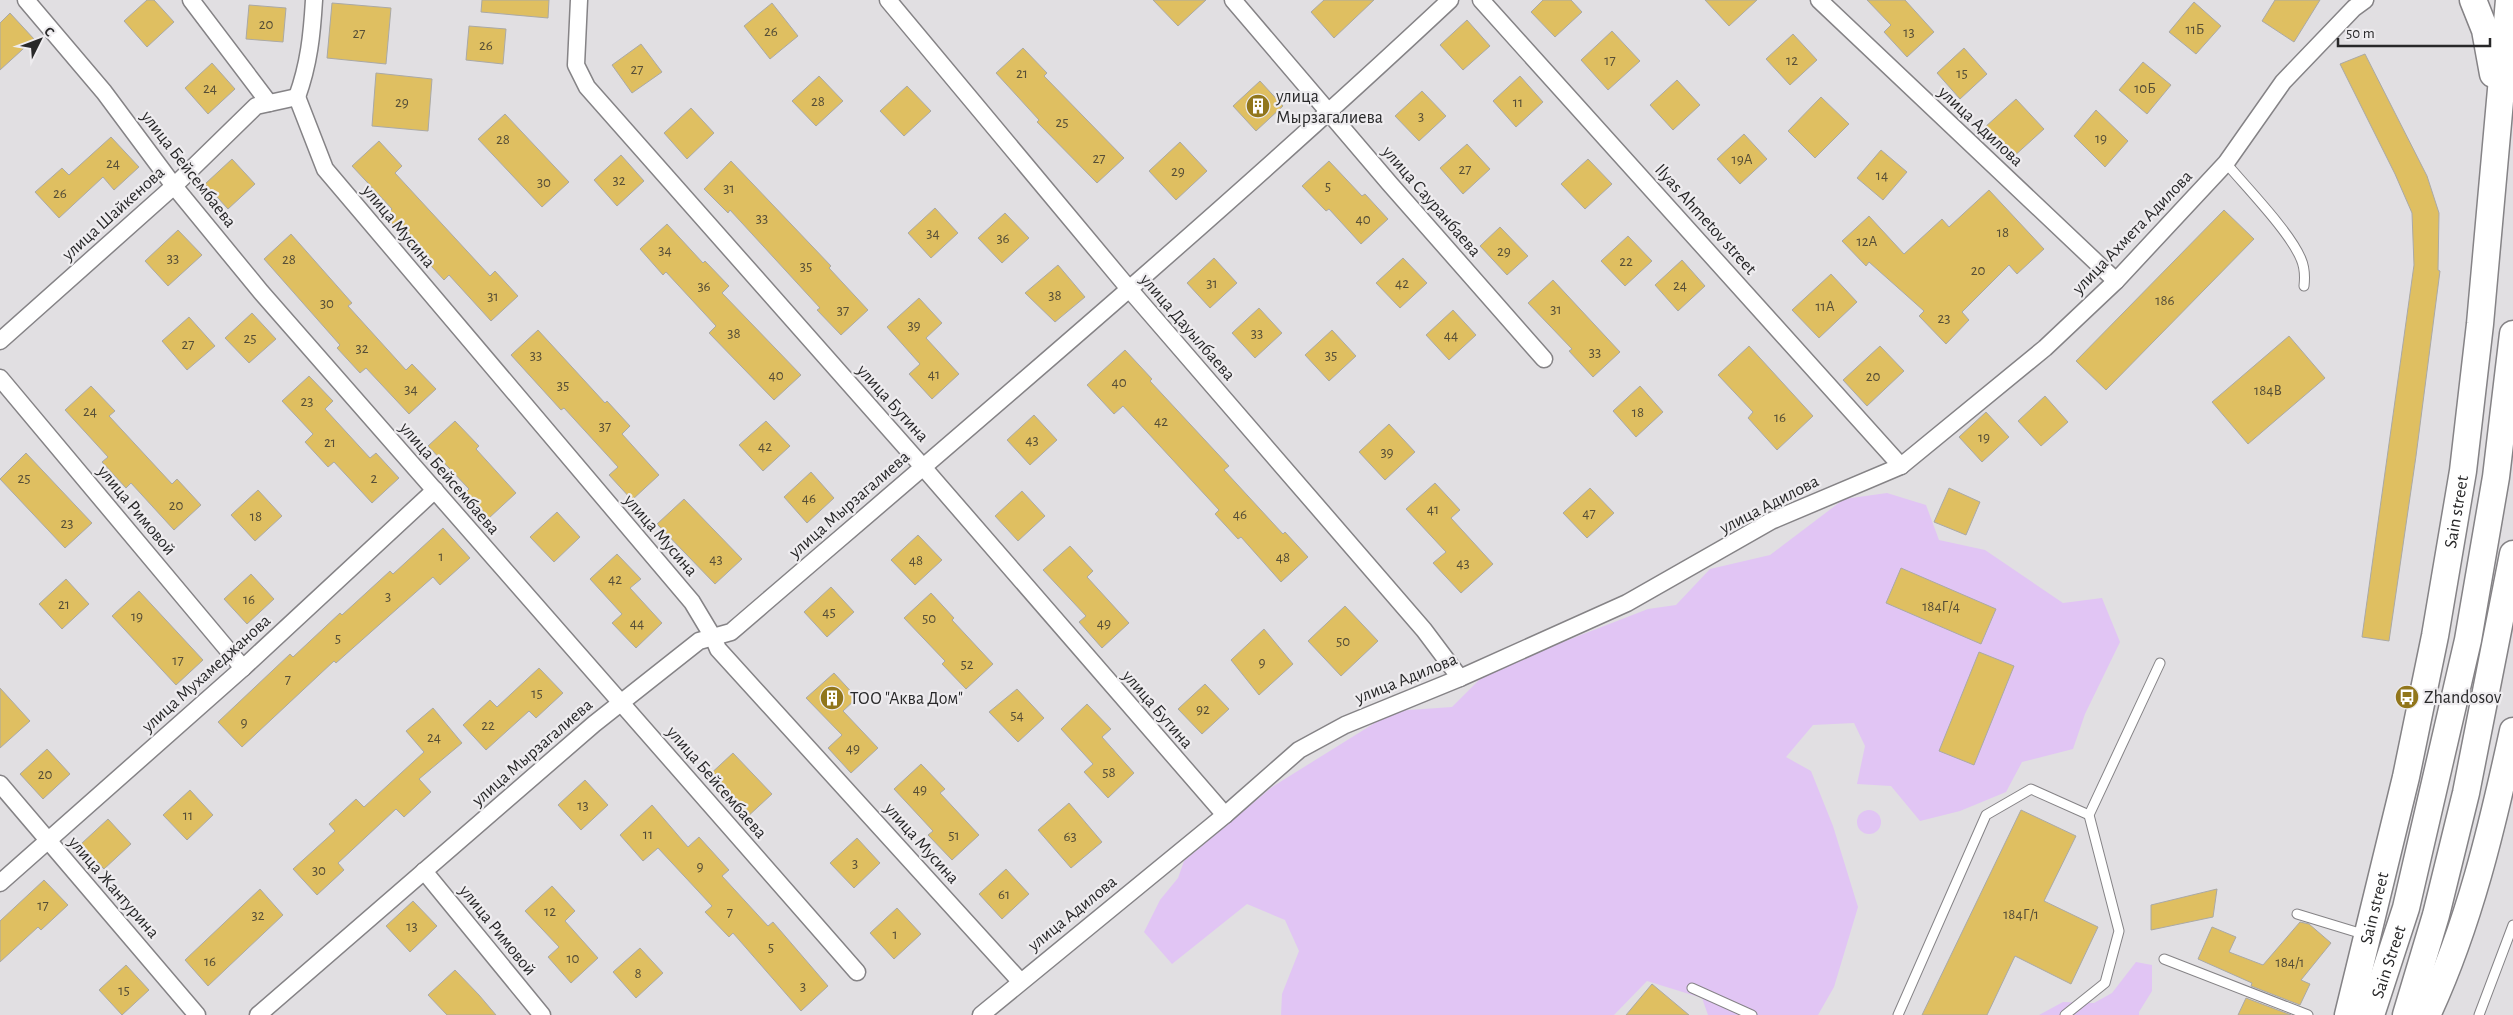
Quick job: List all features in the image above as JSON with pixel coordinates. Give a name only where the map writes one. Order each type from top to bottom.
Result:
[{"type":"main road","points":[[2473,0],[2486,30],[2492,57],[2499,122]]},
{"type":"main road","name":"Sain street","points":[[2348,1015],[2406,777],[2463,471],[2510,2]]},
{"type":"main road","name":"Sain Street","points":[[2371,1015],[2406,908],[2468,640],[2496,477],[2513,334]]},
{"type":"main road","name":"Sain street","points":[[2406,1015],[2436,915],[2466,793],[2513,554]]},
{"type":"main road","points":[[2427,1015],[2449,969],[2465,924],[2508,782],[2513,731]]},
{"type":"street","name":"улица Бейсембаева","points":[[26,0],[104,92],[174,186],[261,292],[857,972]]},
{"type":"street","points":[[191,0],[269,103]]},
{"type":"street","points":[[297,97],[311,45],[314,0]]},
{"type":"street","name":"улица Бутина","points":[[579,0],[576,65],[587,86],[923,467],[1225,815]]},
{"type":"street","name":"улица Дауылбаева","points":[[888,0],[1130,290],[1424,630],[1460,678]]},
{"type":"street","name":"улица Сауранбаева","points":[[1233,0],[1544,359]]},
{"type":"street","name":"улица Мырзагалиева","points":[[258,1015],[621,703],[699,641],[731,632],[1130,290],[1329,113],[1450,0]]},
{"type":"street","name":"Ilyas Ahmetov street","points":[[1481,0],[1901,466]]},
{"type":"street","name":"улица Адилова","points":[[1819,0],[2116,281]]},
{"type":"street","name":"улица Ахмета Адилова","points":[[1901,466],[2045,348],[2116,281],[2226,163],[2283,82],[2354,8],[2365,0]]},
{"type":"street","name":"улица Шайкенова","points":[[0,341],[174,186],[256,106],[297,97]]},
{"type":"street","name":"улица Мусина","points":[[297,97],[325,169],[692,602],[718,649],[1020,981]]},
{"type":"street","name":"улица Римовой","points":[[0,378],[244,668]]},
{"type":"street","name":"улица Адилова","points":[[981,1015],[1020,981],[1225,815],[1299,750],[1345,725],[1460,678],[1627,603],[1771,521],[1901,466]]},
{"type":"street","name":"улица Мухамеджанова","points":[[0,883],[244,668],[435,490]]},
{"type":"street","name":"улица Жантурина","points":[[0,784],[198,1015]]},
{"type":"street","name":"улица Римовой","points":[[424,871],[542,1015]]},
{"type":"lane","points":[[2226,163],[2281,229],[2301,258],[2305,272],[2304,286]]},
{"type":"lane","points":[[2065,1015],[2105,983],[2119,932],[2090,815],[2160,663]]},
{"type":"lane","points":[[1898,1015],[1986,815],[2032,789],[2090,815]]},
{"type":"lane","points":[[2297,914],[2367,935]]},
{"type":"lane","points":[[2479,1015],[2513,925]]},
{"type":"lane","points":[[2164,959],[2308,1015]]},
{"type":"lane","points":[[1692,988],[1752,1015]]},
{"type":"shaded area","points":[[1887,493],[1926,505],[1939,540],[1985,550],[2063,603],[2102,598],[2120,642],[2085,714],[2073,749],[2022,762],[2006,792],[1960,811],[1920,821],[1891,786],[1857,784],[1865,746],[1854,723],[1813,725],[1786,757],[1811,771],[1833,826],[1858,907],[1834,987],[1818,1015],[1708,1015],[1702,998],[1647,981],[1614,1015],[1281,1015],[1282,994],[1299,951],[1285,920],[1247,904],[1172,964],[1144,932],[1160,900],[1178,878],[1184,861],[1272,787],[1394,711],[1452,707],[1488,671],[1648,609],[1676,605],[1710,569],[1770,555],[1844,499]]},
{"type":"shaded area","points":[[1869,810],[1874,811],[1880,817],[1880,827],[1874,833],[1869,834],[1864,833],[1858,827],[1857,822],[1858,817],[1864,811]]},
{"type":"shaded area","points":[[2136,962],[2152,965],[2152,991],[2139,1015],[2039,1015],[2063,1002],[2094,1003],[2112,993]]},
{"type":"building","points":[[147,0],[154,0],[174,22],[147,47],[124,21]]},
{"type":"building","points":[[482,0],[549,0],[548,18],[481,12]]},
{"type":"building","points":[[1153,0],[1206,0],[1178,26]]},
{"type":"building","points":[[1324,0],[1374,0],[1334,38],[1311,12]]},
{"type":"building","points":[[1543,0],[1571,0],[1582,12],[1555,37],[1531,12]]},
{"type":"building","points":[[1705,0],[1757,0],[1729,26]]},
{"type":"building","points":[[1867,0],[1905,0],[1934,32],[1907,57],[1884,32],[1891,25]]},
{"type":"building","points":[[2275,0],[2320,0],[2294,42],[2262,21]]},
{"type":"building","points":[[2194,2],[2221,26],[2196,54],[2169,32]]},
{"type":"building","points":[[332,3],[391,8],[386,64],[327,58]]},
{"type":"building","points":[[772,3],[798,36],[770,59],[744,26]]},
{"type":"building","points":[[249,5],[286,8],[283,42],[246,39]]},
{"type":"building","points":[[10,13],[34,39],[0,70],[0,23]]},
{"type":"building","points":[[1467,20],[1490,46],[1463,70],[1440,45]]},
{"type":"building","points":[[469,26],[506,29],[503,64],[466,60]]},
{"type":"building","points":[[1612,31],[1640,61],[1608,90],[1581,60]]},
{"type":"building","points":[[1793,34],[1817,60],[1790,85],[1766,59]]},
{"type":"building","points":[[641,44],[662,72],[632,93],[612,65]]},
{"type":"building","points":[[1023,48],[1047,73],[1044,76],[1124,158],[1097,183],[1037,122],[1039,120],[996,73]]},
{"type":"building","points":[[1964,48],[1987,74],[1960,99],[1937,73]]},
{"type":"building","points":[[2365,54],[2427,176],[2439,213],[2438,270],[2440,271],[2389,641],[2362,637],[2414,265],[2412,213],[2395,174],[2340,64]]},
{"type":"building","points":[[2143,62],[2171,85],[2147,114],[2119,90]]},
{"type":"building","points":[[212,63],[235,89],[208,114],[185,88]]},
{"type":"building","points":[[376,73],[432,79],[428,131],[372,126]]},
{"type":"building","points":[[819,76],[843,101],[816,126],[792,101]]},
{"type":"building","points":[[1520,76],[1543,102],[1516,127],[1493,101]]},
{"type":"building","points":[[1677,80],[1700,105],[1673,130],[1650,105]]},
{"type":"building","name":"улица Мырзагалиева","points":[[1260,81],[1283,106],[1256,131],[1233,106]]},
{"type":"building","points":[[907,86],[931,111],[904,136],[880,111]]},
{"type":"building","points":[[1422,91],[1446,116],[1419,141],[1395,116]]},
{"type":"building","points":[[1821,97],[1849,124],[1815,158],[1788,131]]},
{"type":"building","points":[[2016,99],[2044,129],[2012,158],[1984,128]]},
{"type":"building","points":[[691,108],[714,133],[687,159],[664,133]]},
{"type":"building","points":[[2096,110],[2128,141],[2105,167],[2074,136]]},
{"type":"building","points":[[505,114],[569,182],[542,207],[478,139]]},
{"type":"building","points":[[1744,134],[1767,159],[1740,184],[1717,159]]},
{"type":"building","points":[[111,137],[139,167],[114,190],[103,177],[59,218],[35,192],[62,168],[69,175]]},
{"type":"building","points":[[379,141],[402,166],[395,173],[490,276],[495,271],[518,296],[491,321],[449,275],[444,280],[385,216],[392,209],[352,166]]},
{"type":"building","points":[[1180,142],[1207,171],[1176,200],[1149,171]]},
{"type":"building","points":[[1467,144],[1490,169],[1463,194],[1440,168]]},
{"type":"building","points":[[1881,150],[1907,172],[1883,200],[1857,178]]},
{"type":"building","points":[[621,155],[644,181],[617,206],[594,180]]},
{"type":"building","points":[[232,159],[255,184],[228,209],[205,184]]},
{"type":"building","points":[[1588,159],[1612,184],[1585,209],[1561,184]]},
{"type":"building","points":[[731,161],[831,266],[829,268],[868,310],[841,335],[817,310],[820,308],[730,210],[728,213],[704,189]]},
{"type":"building","points":[[1329,161],[1362,196],[1365,194],[1388,219],[1361,244],[1329,209],[1326,211],[1302,186]]},
{"type":"building","points":[[1989,190],[2044,249],[2017,274],[2009,265],[1962,312],[1969,320],[1946,344],[1919,316],[1924,311],[1869,262],[1866,266],[1842,241],[1869,216],[1904,254],[1942,219],[1949,227]]},
{"type":"building","points":[[935,208],[958,233],[931,258],[908,233]]},
{"type":"building","points":[[2224,210],[2254,239],[2106,390],[2076,361]]},
{"type":"building","points":[[1005,213],[1029,238],[1002,263],[978,238]]},
{"type":"building","points":[[667,224],[703,263],[705,261],[729,286],[722,293],[801,375],[774,400],[709,333],[716,326],[666,272],[663,275],[640,249]]},
{"type":"building","points":[[1500,227],[1528,256],[1507,275],[1480,246]]},
{"type":"building","points":[[178,230],[202,255],[168,286],[145,261]]},
{"type":"building","points":[[291,234],[352,303],[348,306],[406,370],[412,364],[436,389],[409,414],[366,368],[360,373],[337,348],[340,345],[264,259]]},
{"type":"building","points":[[1628,236],[1652,261],[1625,286],[1601,261]]},
{"type":"building","points":[[1214,258],[1237,283],[1210,308],[1187,283]]},
{"type":"building","points":[[1403,258],[1427,283],[1400,308],[1376,283]]},
{"type":"building","points":[[1682,260],[1705,286],[1678,311],[1655,285]]},
{"type":"building","points":[[1058,265],[1085,297],[1055,322],[1025,293]]},
{"type":"building","points":[[1831,274],[1857,302],[1819,338],[1792,310]]},
{"type":"building","points":[[1553,280],[1620,352],[1593,377],[1569,351],[1572,349],[1528,303]]},
{"type":"building","points":[[919,298],[942,323],[926,338],[959,374],[932,399],[909,374],[920,364],[887,327]]},
{"type":"building","points":[[1259,308],[1282,333],[1255,358],[1232,333]]},
{"type":"building","points":[[1453,310],[1476,335],[1449,360],[1426,335]]},
{"type":"building","points":[[252,313],[276,339],[249,363],[225,338]]},
{"type":"building","points":[[189,317],[215,346],[187,370],[162,341]]},
{"type":"building","points":[[538,330],[605,403],[607,401],[630,426],[622,434],[659,475],[632,500],[609,475],[618,467],[564,408],[561,410],[511,355]]},
{"type":"building","points":[[1332,330],[1356,356],[1329,381],[1305,355]]},
{"type":"building","points":[[2289,336],[2325,378],[2248,444],[2212,402]]},
{"type":"building","points":[[1749,346],[1813,416],[1777,450],[1748,418],[1753,412],[1718,375]]},
{"type":"building","points":[[1880,346],[1904,371],[1867,406],[1843,380]]},
{"type":"building","points":[[1125,350],[1152,379],[1150,381],[1229,466],[1224,470],[1283,534],[1285,532],[1308,557],[1281,582],[1241,537],[1238,539],[1215,514],[1219,510],[1123,406],[1114,414],[1087,385]]},
{"type":"building","points":[[309,376],[333,401],[325,409],[370,458],[376,453],[399,478],[372,503],[334,462],[328,467],[305,442],[313,434],[282,401]]},
{"type":"building","points":[[91,386],[115,411],[109,416],[172,484],[177,479],[201,505],[174,530],[131,483],[126,488],[102,462],[108,457],[65,410]]},
{"type":"building","points":[[1640,386],[1663,412],[1636,437],[1613,411]]},
{"type":"building","points":[[2045,396],[2068,422],[2041,446],[2018,421]]},
{"type":"building","points":[[1986,412],[2009,437],[1982,462],[1959,437]]},
{"type":"building","points":[[1034,415],[1057,440],[1030,465],[1007,440]]},
{"type":"building","points":[[455,421],[479,446],[476,449],[516,493],[489,518],[466,492],[469,489],[428,446]]},
{"type":"building","points":[[766,421],[790,446],[763,471],[739,445]]},
{"type":"building","points":[[1389,424],[1415,452],[1385,480],[1359,452]]},
{"type":"building","points":[[26,453],[92,523],[65,548],[0,479]]},
{"type":"building","points":[[811,472],[834,498],[807,523],[784,497]]},
{"type":"building","points":[[1435,483],[1460,510],[1451,518],[1493,564],[1461,593],[1433,563],[1446,552],[1406,509]]},
{"type":"building","points":[[1590,488],[1614,513],[1587,538],[1563,513]]},
{"type":"building","points":[[1949,488],[1980,502],[1966,535],[1934,522]]},
{"type":"building","points":[[258,490],[282,516],[255,541],[231,515]]},
{"type":"building","points":[[1022,491],[1045,516],[1018,541],[995,516]]},
{"type":"building","points":[[684,499],[742,559],[715,584],[657,524]]},
{"type":"building","points":[[557,512],[580,537],[554,562],[530,537]]},
{"type":"building","points":[[443,528],[470,558],[440,585],[433,577],[336,663],[334,661],[242,747],[218,722],[290,654],[293,657],[340,613],[342,615],[390,571],[393,574]]},
{"type":"building","points":[[918,535],[942,560],[915,585],[891,560]]},
{"type":"building","points":[[1070,546],[1093,571],[1087,577],[1129,623],[1102,648],[1079,622],[1086,616],[1043,570]]},
{"type":"building","points":[[617,554],[641,579],[630,588],[662,623],[636,648],[612,623],[622,614],[590,579]]},
{"type":"building","points":[[1901,568],[1996,609],[1981,644],[1886,603]]},
{"type":"building","points":[[251,574],[274,599],[247,624],[224,599]]},
{"type":"building","points":[[66,579],[89,604],[62,629],[39,604]]},
{"type":"building","points":[[831,587],[854,612],[827,637],[804,612]]},
{"type":"building","points":[[139,591],[203,660],[176,685],[112,616]]},
{"type":"building","points":[[931,593],[954,618],[952,620],[993,664],[966,689],[942,664],[945,661],[904,618]]},
{"type":"building","points":[[1345,606],[1378,641],[1341,676],[1308,641]]},
{"type":"building","points":[[1264,629],[1293,664],[1259,695],[1231,660]]},
{"type":"building","points":[[1979,652],[2014,666],[1974,765],[1939,751]]},
{"type":"building","points":[[539,668],[563,693],[536,718],[529,711],[486,750],[463,725],[490,700],[497,707]]},
{"type":"building","points":[[834,673],[857,698],[843,711],[878,748],[851,773],[828,748],[842,735],[806,698]]},
{"type":"building","points":[[1205,684],[1229,709],[1202,734],[1178,709]]},
{"type":"building","points":[[0,688],[30,721],[0,748]]},
{"type":"building","points":[[1017,689],[1044,718],[1018,742],[989,712]]},
{"type":"building","points":[[1087,704],[1111,729],[1102,737],[1134,773],[1108,798],[1084,772],[1093,764],[1061,729]]},
{"type":"building","points":[[433,708],[462,743],[419,779],[431,792],[404,817],[396,809],[338,863],[344,870],[317,895],[293,869],[335,831],[329,824],[356,799],[364,807],[424,752],[406,731]]},
{"type":"building","points":[[47,749],[70,774],[43,799],[20,774]]},
{"type":"building","points":[[733,753],[772,794],[745,819],[706,778]]},
{"type":"building","points":[[921,764],[945,789],[940,793],[979,835],[952,860],[928,835],[933,831],[894,789]]},
{"type":"building","points":[[585,780],[608,805],[581,830],[558,805]]},
{"type":"building","points":[[190,790],[213,815],[187,840],[163,815]]},
{"type":"building","points":[[1069,803],[1102,842],[1071,868],[1038,830]]},
{"type":"building","points":[[652,805],[688,847],[699,837],[729,870],[722,876],[768,926],[773,922],[828,986],[801,1011],[733,933],[729,937],[705,912],[712,906],[658,848],[643,861],[620,835]]},
{"type":"building","points":[[2021,810],[2076,836],[2044,901],[2098,927],[2071,984],[2015,956],[1987,1015],[1922,1015]]},
{"type":"building","points":[[108,819],[131,844],[104,869],[81,844]]},
{"type":"building","points":[[857,838],[880,863],[854,888],[830,863]]},
{"type":"building","points":[[1006,869],[1029,894],[1002,919],[979,894]]},
{"type":"building","points":[[44,880],[68,905],[41,930],[38,927],[0,962],[0,921]]},
{"type":"building","points":[[552,886],[575,911],[565,921],[598,958],[571,983],[548,957],[559,947],[525,911]]},
{"type":"building","points":[[260,889],[283,915],[208,986],[185,960]]},
{"type":"building","points":[[2217,889],[2213,917],[2151,930],[2151,905]]},
{"type":"building","points":[[413,901],[437,926],[410,952],[386,926]]},
{"type":"building","points":[[897,908],[921,934],[894,959],[870,933]]},
{"type":"building","points":[[2300,922],[2309,924],[2331,943],[2301,980],[2310,984],[2300,1005],[2251,986],[2252,983],[2198,959],[2212,927],[2236,937],[2229,952],[2263,965]]},
{"type":"building","points":[[640,948],[663,973],[636,998],[613,972]]},
{"type":"building","points":[[126,965],[149,990],[122,1015],[99,990]]},
{"type":"building","points":[[455,970],[496,1015],[447,1015],[428,995]]},
{"type":"building","points":[[1652,984],[1689,1015],[1626,1015]]},
{"type":"building","points":[[2246,998],[2291,1015],[2238,1015]]},
{"type":"place","name":"улица Мырзагалиева","points":[[1258,106]]},
{"type":"place","name":"Zhandosov","points":[[2407,697]]},
{"type":"place","name":"ТОО \"Аква Дом\"","points":[[832,698]]}]
